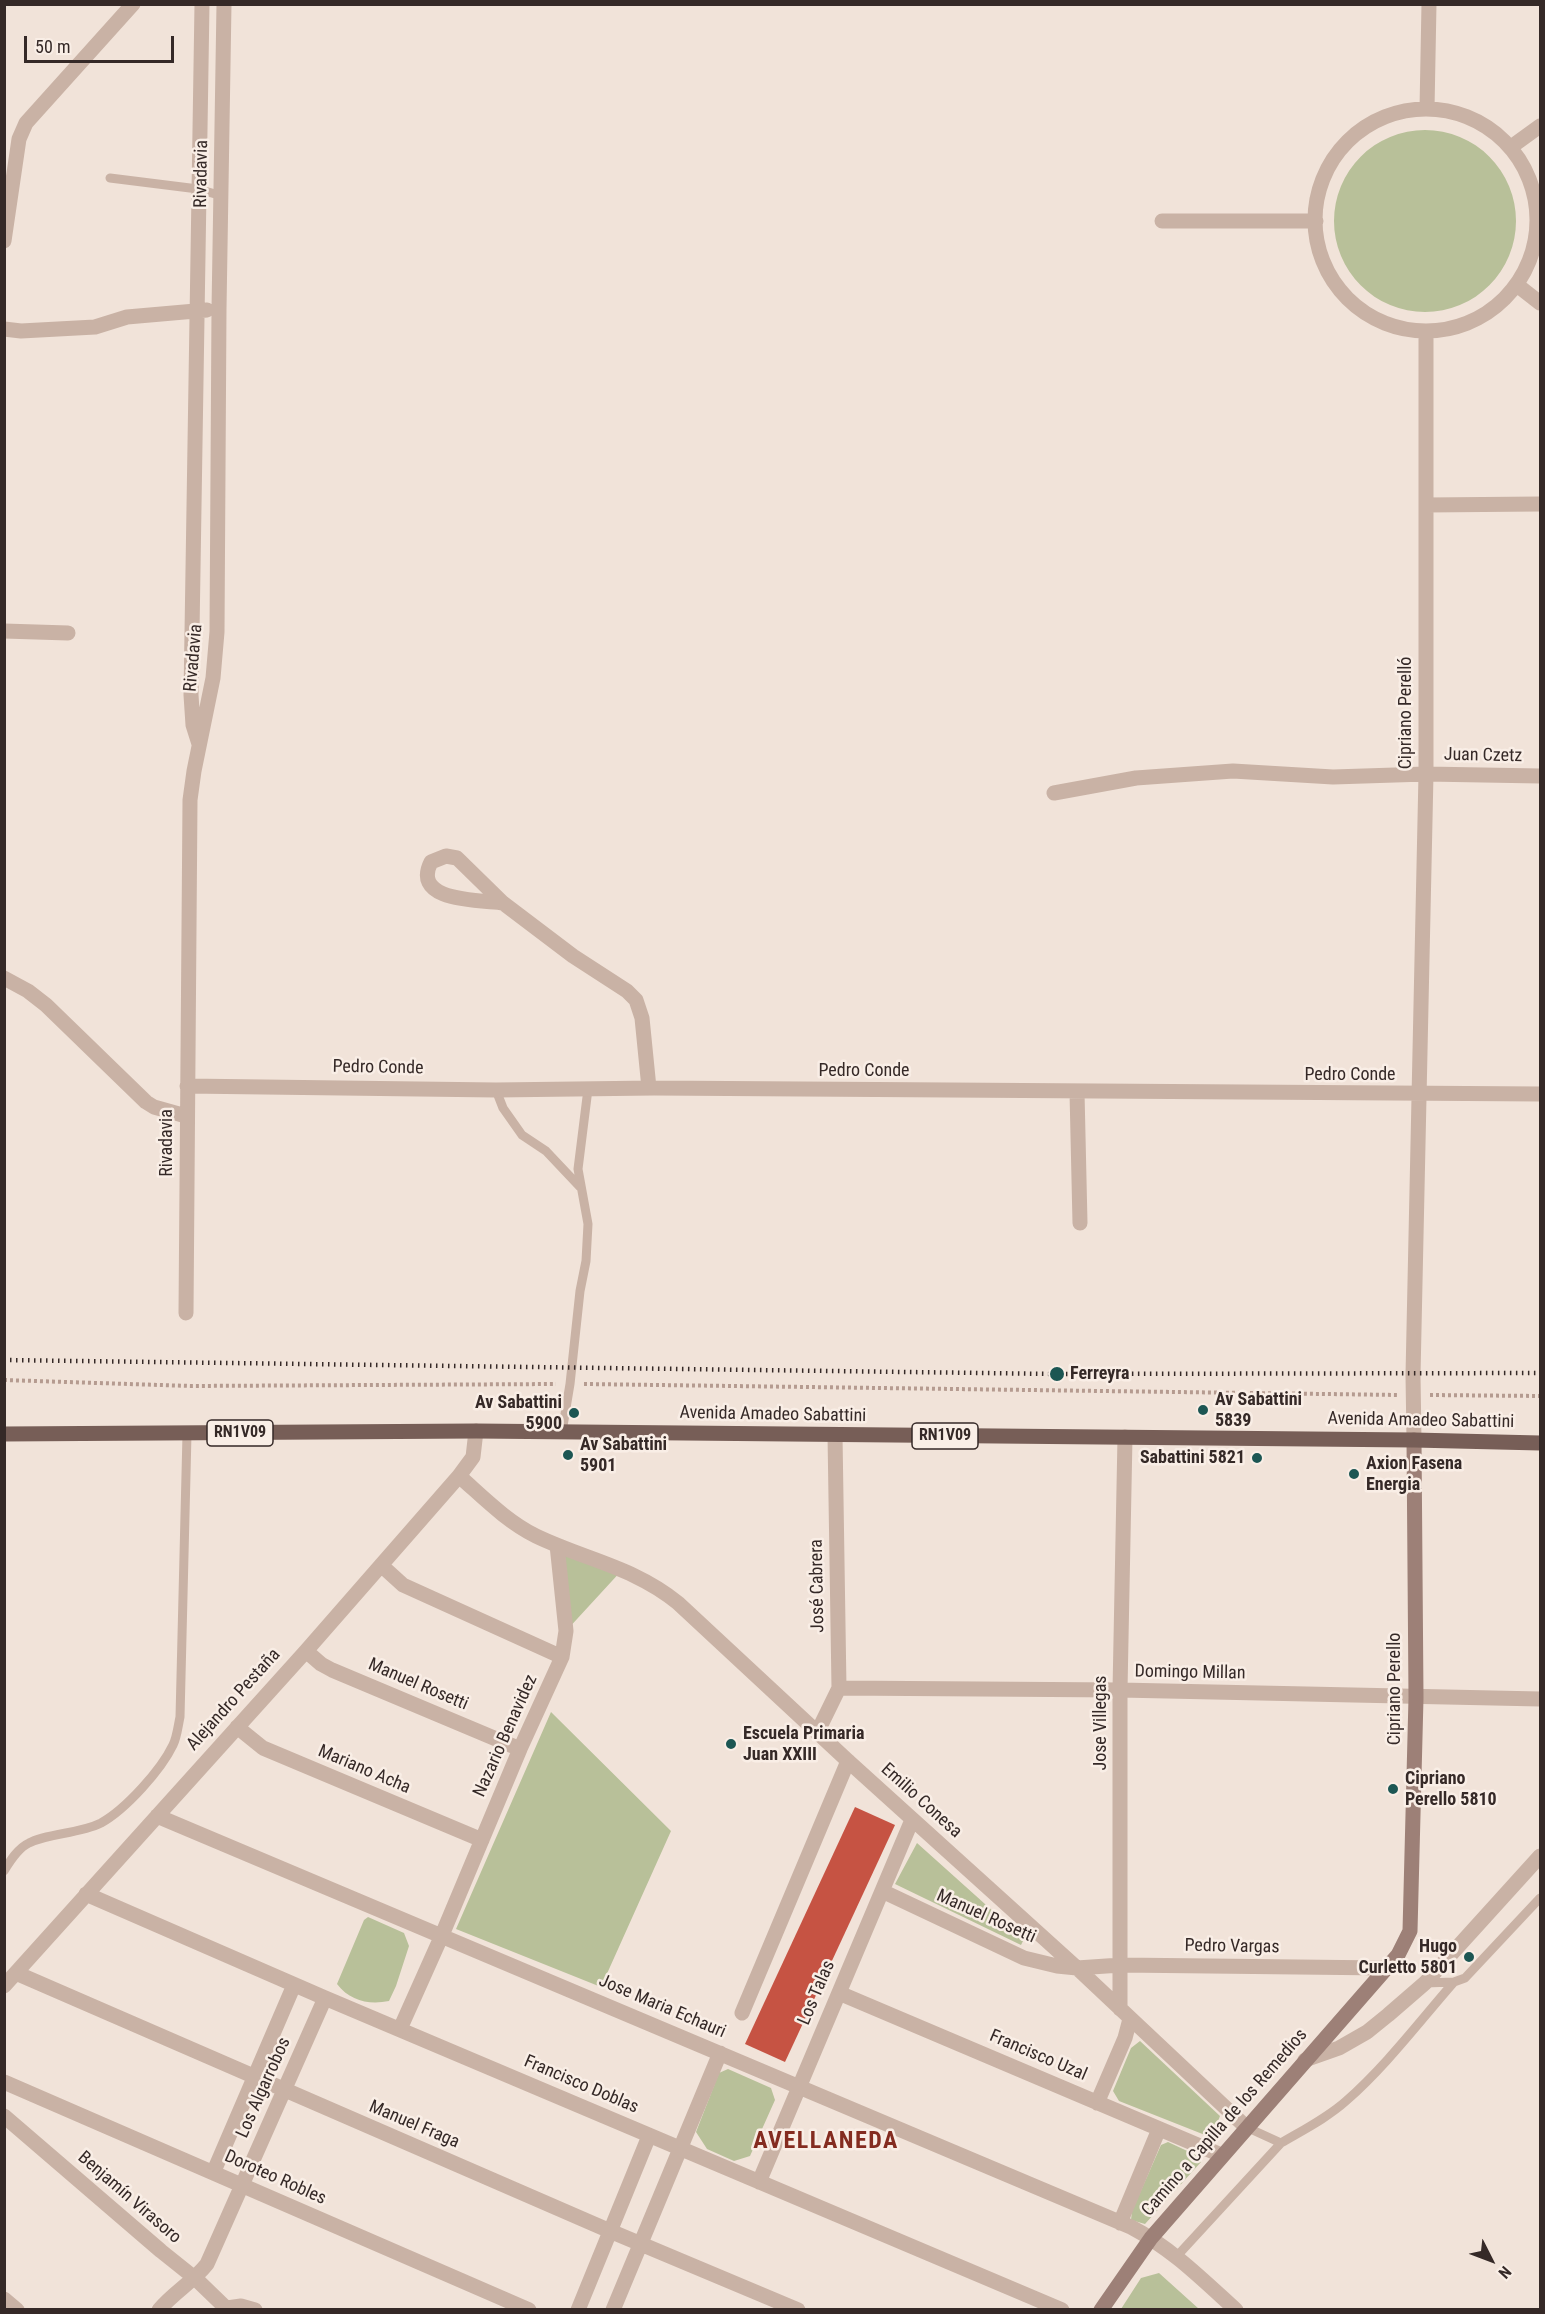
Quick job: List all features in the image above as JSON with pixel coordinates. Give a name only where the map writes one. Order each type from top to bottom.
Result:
[{"type":"main road","name":"Avenida Amadeo Sabattini","points":[[4,1434],[476,1431],[1540,1443]]},
{"type":"main road","name":"Cipriano Perello","points":[[1386,1968],[1398,1955],[1410,1931],[1416,1698],[1414,1440]]},
{"type":"main road","name":"Camino a Capilla de los Remedios","points":[[1101,2310],[1151,2238],[1386,1968]]},
{"type":"street","points":[[4,241],[19,139],[26,123],[133,4]]},
{"type":"street","points":[[200,746],[193,725],[191,695],[202,4]]},
{"type":"street","name":"Rivadavia","points":[[186,1313],[190,800],[213,678],[217,632],[224,4]]},
{"type":"street","points":[[1428,109],[1430,4]]},
{"type":"street","points":[[1428,109],[1451,111],[1473,119],[1493,131],[1511,147],[1524,165],[1533,186],[1539,221],[1530,261],[1517,285],[1503,301],[1468,324],[1448,330],[1426,332],[1400,329],[1374,319],[1352,304],[1334,284],[1322,260],[1316,234],[1316,207],[1323,181],[1335,157],[1353,137],[1375,122],[1400,112],[1428,109]]},
{"type":"street","points":[[1511,147],[1540,126]]},
{"type":"street","points":[[1162,221],[1316,221]]},
{"type":"street","points":[[1517,285],[1540,303]]},
{"type":"street","points":[[4,329],[21,331],[94,327],[127,317],[219,309]]},
{"type":"street","name":"Cipriano Perelló","points":[[1414,1440],[1413,1395],[1426,774],[1426,332]]},
{"type":"street","points":[[1426,505],[1540,504]]},
{"type":"street","points":[[4,631],[68,633]]},
{"type":"street","name":"Juan Czetz","points":[[1054,793],[1136,778],[1233,771],[1333,777],[1426,774],[1540,776]]},
{"type":"street","points":[[503,903],[444,895],[434,890],[427,880],[426,871],[431,862],[446,856],[457,858],[503,903],[573,956],[627,991],[636,1000],[642,1018],[649,1088]]},
{"type":"street","points":[[4,978],[28,991],[46,1005],[146,1102],[154,1107],[186,1116]]},
{"type":"street","name":"Pedro Conde","points":[[187,1086],[496,1090],[649,1088],[1419,1095],[1540,1094]]},
{"type":"street","points":[[1077,1092],[1080,1223]]},
{"type":"street","name":"Alejandro Pestaña","points":[[4,1986],[306,1651],[459,1476],[473,1457],[476,1431]]},
{"type":"street","name":"José Cabrera","points":[[817,1733],[839,1688],[835,1435]]},
{"type":"street","name":"Jose Villegas","points":[[1097,2103],[1125,2038],[1121,1965],[1120,1690],[1125,1437]]},
{"type":"street","name":"Emilio Conesa","points":[[459,1476],[504,1516],[533,1534],[631,1572],[658,1587],[678,1603],[912,1820],[1077,1968],[1246,2127]]},
{"type":"street","name":"Nazario Benavidez","points":[[442,1935],[520,1749],[562,1657],[566,1631],[557,1545]]},
{"type":"street","points":[[381,1565],[404,1585],[562,1657]]},
{"type":"street","name":"Manuel Rosetti","points":[[306,1651],[332,1670],[520,1749]]},
{"type":"street","name":"Domingo Millan","points":[[839,1688],[1120,1690],[1540,1699]]},
{"type":"street","name":"Mariano Acha","points":[[237,1727],[263,1748],[482,1840]]},
{"type":"street","points":[[742,2013],[848,1761]]},
{"type":"street","name":"Jose Maria Echauri","points":[[157,1816],[1120,2223],[1151,2238],[1177,2256],[1236,2310]]},
{"type":"street","name":"Los Talas","points":[[759,2182],[912,1820]]},
{"type":"street","points":[[1305,2060],[1339,2048],[1367,2032],[1425,1983],[1540,1856]]},
{"type":"street","name":"Manuel Rosetti","points":[[882,1891],[1024,1958],[1077,1968]]},
{"type":"street","name":"Francisco Doblas","points":[[86,1894],[325,1998],[1062,2310]]},
{"type":"street","points":[[400,2029],[442,1935]]},
{"type":"street","name":"Pedro Vargas","points":[[1077,1968],[1121,1965],[1386,1968]]},
{"type":"street","name":"Manuel Fraga","points":[[16,1973],[640,2244],[798,2310]]},
{"type":"street","points":[[214,2171],[294,1984]]},
{"type":"street","name":"Francisco Uzal","points":[[839,1993],[1221,2155]]},
{"type":"street","name":"Los Algarrobos","points":[[159,2310],[172,2295],[196,2279],[207,2264],[325,1998]]},
{"type":"street","points":[[613,2310],[720,2053]]},
{"type":"street","name":"Doroteo Robles","points":[[4,2082],[214,2171],[243,2186],[529,2310]]},
{"type":"street","name":"Benjamín Virasoro","points":[[4,2116],[196,2279],[227,2309]]},
{"type":"street","points":[[1120,2223],[1160,2129]]},
{"type":"street","points":[[578,2310],[649,2136]]},
{"type":"street","points":[[4,2299],[17,2310]]},
{"type":"street","points":[[227,2309],[241,2306],[255,2310]]},
{"type":"lane","points":[[110,178],[198,189],[222,196]]},
{"type":"lane","points":[[562,1432],[586,1261],[588,1224],[578,1169],[588,1089]]},
{"type":"lane","points":[[496,1090],[506,1115],[522,1135],[546,1151],[580,1187]]},
{"type":"lane","points":[[4,1871],[18,1852],[29,1843],[80,1830],[101,1822],[128,1802],[158,1768],[174,1744],[180,1718],[187,1434]]},
{"type":"lane","points":[[1425,1983],[1454,1982],[1465,1978],[1540,1898]]},
{"type":"lane","points":[[1177,2256],[1281,2143],[1322,2118],[1345,2101],[1369,2078],[1454,1982]]},
{"type":"lane","points":[[1246,2127],[1281,2143]]},
{"type":"path","points":[[4,1380],[191,1386],[570,1384],[1540,1396]]},
{"type":"green space","points":[[1425,130],[1460,137],[1476,145],[1489,157],[1501,170],[1509,186],[1516,221],[1509,256],[1501,272],[1489,285],[1476,297],[1460,305],[1425,312],[1390,305],[1374,297],[1361,285],[1349,272],[1341,256],[1334,221],[1341,186],[1349,170],[1361,157],[1374,145],[1390,137]]},
{"type":"green space","points":[[557,1545],[623,1569],[566,1631]]},
{"type":"green space","points":[[551,1712],[671,1831],[601,1987],[456,1929]]},
{"type":"green space","points":[[917,1843],[1024,1939],[1021,1945],[895,1884]]},
{"type":"green space","points":[[368,1917],[404,1933],[409,1946],[389,2001],[360,2000],[342,1990],[337,1984],[364,1920]]},
{"type":"green space","points":[[1140,2041],[1220,2116],[1215,2129],[1205,2135],[1119,2101],[1113,2091],[1131,2048]]},
{"type":"green space","points":[[728,2069],[771,2088],[775,2100],[750,2156],[734,2161],[707,2149],[696,2132],[719,2073]]},
{"type":"green space","points":[[1168,2142],[1198,2156],[1201,2162],[1145,2224],[1131,2220],[1132,2211],[1161,2145]]},
{"type":"green space","points":[[1159,2273],[1199,2309],[1121,2309],[1141,2278]]},
{"type":"building","points":[[855,1807],[895,1825],[785,2062],[745,2044]]},
{"type":"railway","points":[[4,1360],[1057,1374],[1540,1373]]},
{"type":"place","name":"Ferreyra","points":[[1057,1374]]},
{"type":"place","name":"Av Sabattini 5839","points":[[1203,1410]]},
{"type":"place","name":"Av Sabattini 5900","points":[[574,1413]]},
{"type":"place","name":"Av Sabattini 5901","points":[[568,1455]]},
{"type":"place","name":"Sabattini 5821","points":[[1257,1458]]},
{"type":"place","name":"Axion Fasena Energia","points":[[1354,1474]]},
{"type":"place","name":"Escuela Primaria Juan XXIII","points":[[731,1744]]},
{"type":"place","name":"Cipriano Perello 5810","points":[[1393,1789]]},
{"type":"place","name":"Hugo Curletto 5801","points":[[1469,1957]]},
{"type":"district","name":"AVELLANEDA","points":[[826,2142]]}]
